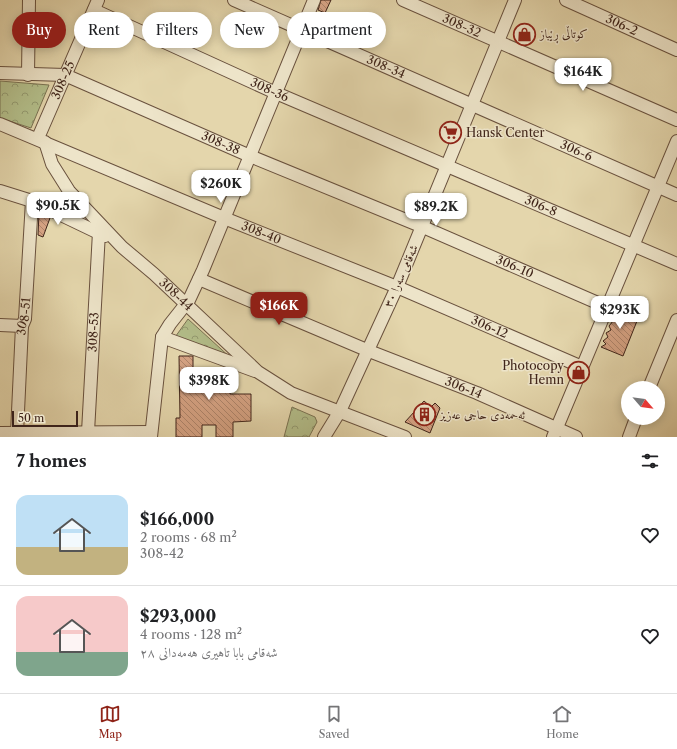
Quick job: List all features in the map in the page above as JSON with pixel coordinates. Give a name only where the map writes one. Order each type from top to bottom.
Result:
[{"type":"street","points":[[28,75],[29,0]]},
{"type":"street","name":"308-34","points":[[234,0],[287,23]]},
{"type":"street","points":[[309,12],[314,0]]},
{"type":"street","name":"308-32","points":[[403,0],[677,120]]},
{"type":"street","name":"شەقامی سەرا ٣٠","points":[[324,437],[340,411],[369,351],[397,287],[423,227],[515,0]]},
{"type":"street","name":"306-2","points":[[566,0],[677,50]]},
{"type":"street","name":"308-25","points":[[41,140],[65,75],[96,5]]},
{"type":"street","name":"308-36","points":[[96,5],[276,93],[448,166]]},
{"type":"street","points":[[0,433],[88,432],[151,434],[162,337],[170,324],[186,305],[199,280],[295,48]]},
{"type":"street","name":"308-34","points":[[342,48],[472,106]]},
{"type":"street","points":[[0,73],[65,75]]},
{"type":"street","name":"308-38","points":[[65,75],[250,156],[423,227]]},
{"type":"street","name":"306-6","points":[[472,106],[677,195]]},
{"type":"street","name":"308-40","points":[[0,124],[224,218],[397,287]]},
{"type":"street","name":"308-44","points":[[41,140],[52,164],[69,191],[122,247],[154,274],[258,372],[291,393],[405,437]]},
{"type":"street","points":[[555,433],[677,141]]},
{"type":"street","name":"306-8","points":[[448,166],[677,264]]},
{"type":"street","points":[[0,191],[32,201],[98,232],[122,247]]},
{"type":"street","name":"308-51","points":[[17,433],[22,326],[25,318],[32,201]]},
{"type":"street","name":"306-10","points":[[423,227],[607,307]]},
{"type":"street","name":"308-53","points":[[88,432],[98,232]]},
{"type":"street","name":"306-14","points":[[199,280],[369,351],[477,393],[555,433],[576,437]]},
{"type":"street","name":"306-12","points":[[397,287],[582,367]]},
{"type":"street","points":[[652,381],[677,320]]},
{"type":"street","points":[[0,325],[22,326]]},
{"type":"street","points":[[162,337],[258,372]]},
{"type":"street","points":[[332,437],[340,411]]},
{"type":"street","points":[[628,437],[633,425]]},
{"type":"green space","points":[[0,81],[49,85],[31,128],[0,118]]},
{"type":"green space","points":[[188,319],[232,359],[173,340]]},
{"type":"green space","points":[[292,407],[315,417],[317,422],[309,437],[284,437]]},
{"type":"building","points":[[321,0],[331,0],[325,12],[318,10]]},
{"type":"building","points":[[39,213],[50,218],[43,237],[38,235]]},
{"type":"building","points":[[619,303],[636,311],[633,317],[637,321],[623,356],[601,347],[606,344],[603,341],[608,337],[606,333],[611,330],[609,326],[613,321],[611,317]]},
{"type":"building","points":[[179,356],[193,356],[193,368],[224,368],[230,370],[230,394],[251,394],[251,421],[233,422],[233,437],[216,437],[216,425],[202,425],[202,437],[176,437],[176,418],[180,418]]},
{"type":"building","name":"ئەحمەدی حاجی عەزیز","points":[[424,401],[431,407],[435,403],[440,408],[430,433],[405,422]]},
{"type":"place","name":"کوتاڵی ڕێباز","points":[[525,34]]},
{"type":"place","name":"Hansk Center","points":[[451,133]]},
{"type":"place","name":"Photocopy Hemn","points":[[579,373]]},
{"type":"place","name":"ئەحمەدی حاجی عەزیز","points":[[424,415]]}]
